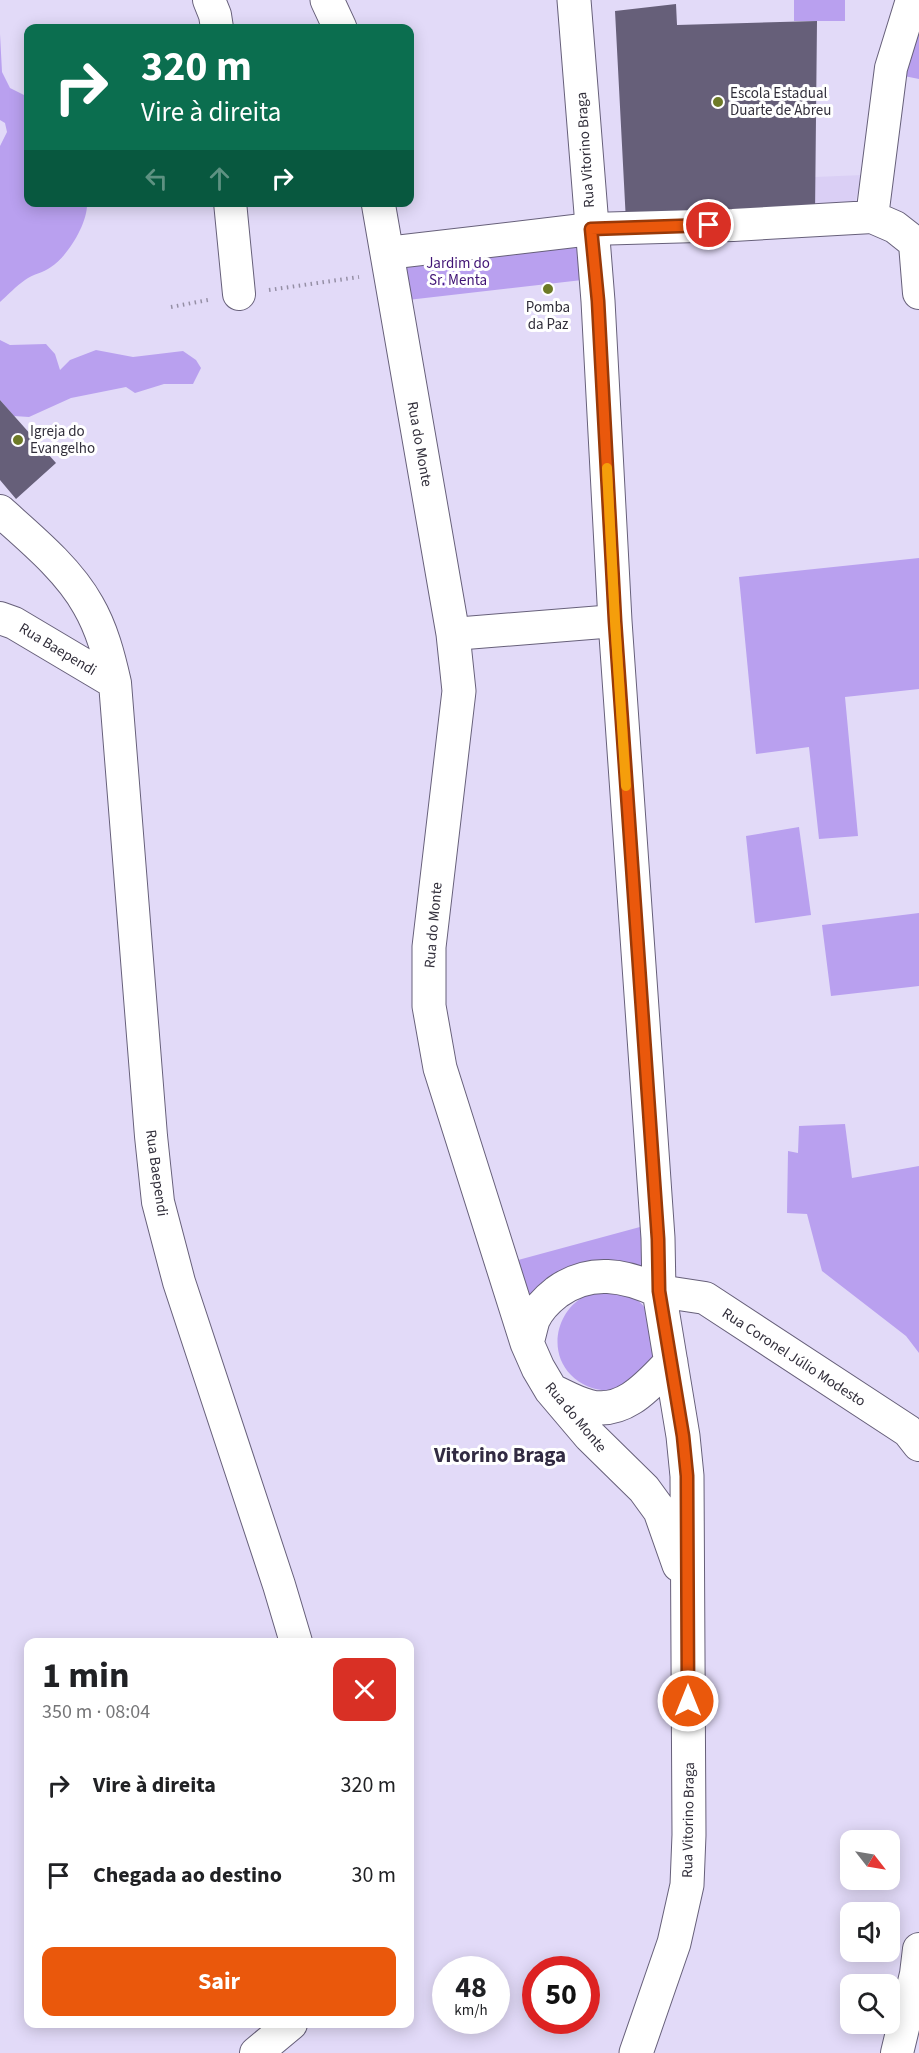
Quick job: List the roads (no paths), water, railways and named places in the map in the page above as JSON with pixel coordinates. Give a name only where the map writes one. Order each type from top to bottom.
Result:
[{"type":"main road","points":[[327,0],[338,24]]},
{"type":"main road","name":"Rua Vitorino Braga","points":[[574,0],[598,301],[615,621],[658,1239],[659,1291],[687,1476],[689,1835],[687,1885],[674,1943],[636,2053]]},
{"type":"main road","name":"Rua do Monte","points":[[379,207],[453,634],[459,691],[429,947],[429,1006],[440,1068],[538,1368],[551,1390],[590,1436],[644,1489],[660,1512],[687,1589]]},
{"type":"main road","points":[[528,1343],[534,1318],[549,1298],[569,1283],[593,1276],[618,1278],[634,1280],[659,1291]]},
{"type":"main road","points":[[551,1390],[589,1407],[612,1407],[630,1401],[638,1395],[670,1362]]},
{"type":"street","points":[[209,0],[216,24]]},
{"type":"street","points":[[872,217],[891,68],[912,0]]},
{"type":"street","points":[[230,207],[239,294]]},
{"type":"street","points":[[389,263],[591,229],[733,225],[872,217],[895,227],[917,245],[919,293]]},
{"type":"street","name":"Rua Baependi","points":[[0,511],[56,563],[88,604],[108,650],[115,683],[158,1202],[179,1282],[295,1638]]},
{"type":"street","name":"Rua Baependi","points":[[0,618],[14,623],[115,683]]},
{"type":"street","points":[[453,634],[615,621]]},
{"type":"street","name":"Rua Coronel Júlio Modesto","points":[[659,1291],[705,1298],[908,1431],[919,1444]]},
{"type":"street","points":[[897,2053],[916,1974],[919,1949]]},
{"type":"street","points":[[256,2053],[286,2028]]},
{"type":"place","name":"Escola Estadual Duarte de Abreu","points":[[718,102]]},
{"type":"place","name":"Pomba da Paz","points":[[548,289]]},
{"type":"place","name":"Igreja do Evangelho","points":[[18,440]]},
{"type":"district","name":"Vitorino Braga","points":[[500,1455]]},
{"type":"park label","name":"Jardim do Sr. Menta","points":[[458,272]]}]
